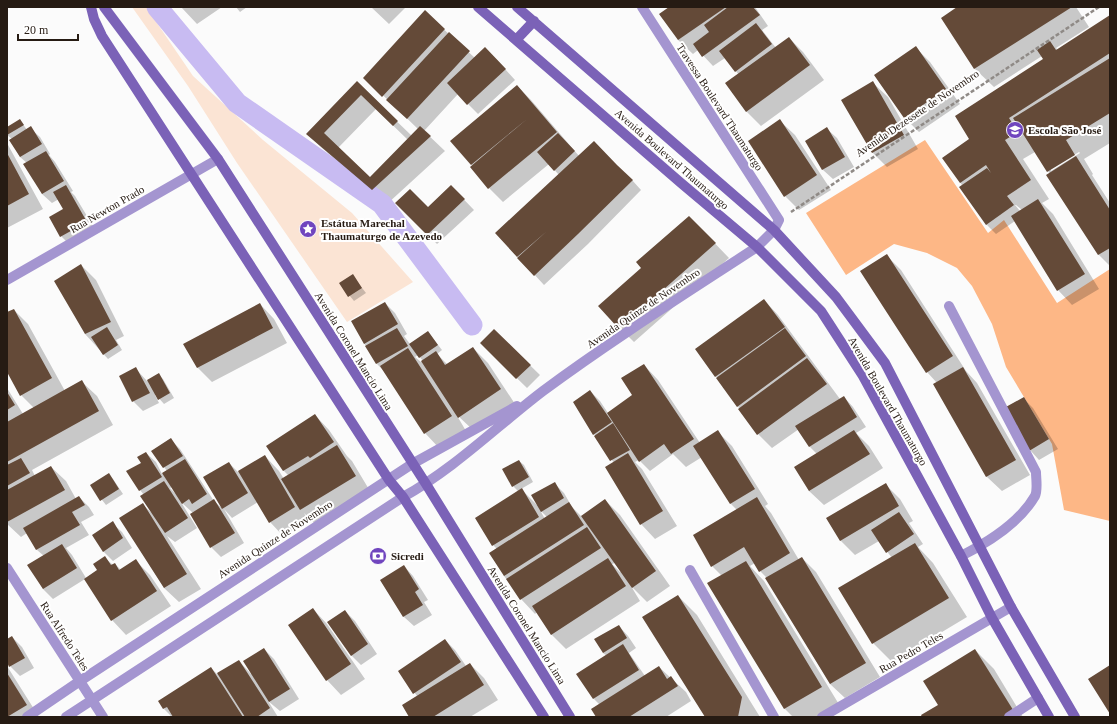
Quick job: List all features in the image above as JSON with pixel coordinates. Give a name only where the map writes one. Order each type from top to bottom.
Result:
[{"type":"main road","points":[[91,7],[94,19],[102,36],[389,480],[403,497],[544,717]]},
{"type":"main road","name":"Avenida Coronel Mancio Lima","points":[[104,7],[218,159],[426,484],[570,717]]},
{"type":"main road","name":"Avenida Boulevard Thaumaturgo","points":[[478,7],[757,247],[821,311],[863,376],[961,556],[992,618],[1049,717]]},
{"type":"main road","name":"Avenida Boulevard Thaumaturgo","points":[[517,7],[774,230],[836,297],[885,363],[1011,607],[1075,717]]},
{"type":"main road","points":[[516,40],[534,21]]},
{"type":"street","name":"Travessa Boulevard Thaumaturgo","points":[[642,7],[779,220]]},
{"type":"street","name":"Rua Newton Prado","points":[[7,280],[218,159]]},
{"type":"street","points":[[757,247],[774,230],[779,220]]},
{"type":"street","name":"Avenida Quinze de Novembro","points":[[66,717],[403,497],[426,484],[543,391],[615,341],[757,247]]},
{"type":"street","points":[[949,306],[1036,472],[1035,495],[1018,518],[980,547],[961,556]]},
{"type":"street","name":"Avenida Quinze de Novembro","points":[[27,717],[412,464],[543,391]]},
{"type":"street","name":"Rua Alfredo Teles","points":[[7,568],[103,717]]},
{"type":"street","points":[[690,570],[774,717]]},
{"type":"street","name":"Rua Pedro Teles","points":[[822,717],[1011,607]]},
{"type":"street","points":[[1009,717],[1038,698]]},
{"type":"path","name":"Avenida Dezessete de Novembro","points":[[779,220],[1099,7]]},
{"type":"shaded area","points":[[132,7],[146,7],[193,76],[263,140],[352,213],[413,282],[347,322],[237,163],[188,86]]},
{"type":"shaded area","points":[[925,140],[988,233],[1004,220],[1057,303],[1110,269],[1110,521],[1064,510],[1052,444],[1006,367],[992,324],[972,286],[957,268],[927,253],[894,244],[846,275],[806,213]]},
{"type":"building","points":[[669,7],[726,7],[678,40],[659,14]]},
{"type":"building","points":[[728,7],[753,7],[760,15],[702,57],[693,44],[709,32],[704,25]]},
{"type":"building","points":[[957,7],[1072,7],[974,69],[941,18]]},
{"type":"building","points":[[425,10],[445,29],[382,97],[363,78]]},
{"type":"building","points":[[1110,15],[1110,53],[1009,118],[1018,132],[1005,140],[1031,180],[1007,196],[1014,205],[986,225],[959,187],[987,168],[991,173],[986,165],[960,183],[942,158],[969,139],[955,116],[1043,59],[1037,50],[1050,41],[1056,50]]},
{"type":"building","points":[[756,23],[772,44],[735,72],[719,51]]},
{"type":"building","points":[[449,32],[470,51],[407,119],[386,100]]},
{"type":"building","points":[[789,37],[810,65],[746,112],[725,83]]},
{"type":"building","points":[[916,46],[946,89],[904,118],[874,75]]},
{"type":"building","points":[[485,47],[506,69],[467,105],[447,83]]},
{"type":"building","points":[[1110,58],[1110,113],[1066,140],[1075,155],[1047,172],[1013,118]]},
{"type":"building","points":[[357,81],[398,121],[393,126],[361,95],[324,133],[370,177],[420,126],[431,136],[372,190],[306,134]]},
{"type":"building","points":[[873,81],[904,135],[872,153],[841,100]]},
{"type":"building","points":[[517,85],[557,132],[488,189],[470,167],[527,119],[471,165],[450,141]]},
{"type":"building","points":[[20,119],[24,125],[7,135],[7,127]]},
{"type":"building","points":[[780,119],[817,175],[784,197],[748,141]]},
{"type":"building","points":[[31,126],[42,144],[20,157],[9,140]]},
{"type":"building","points":[[827,127],[845,157],[822,170],[805,141]]},
{"type":"building","points":[[558,133],[575,151],[554,171],[537,152]]},
{"type":"building","points":[[594,141],[633,180],[534,276],[517,258],[547,231],[517,257],[495,233]]},
{"type":"building","points":[[46,151],[64,181],[42,194],[23,164]]},
{"type":"building","points":[[7,153],[29,194],[7,206]]},
{"type":"building","points":[[1076,156],[1110,210],[1110,248],[1098,255],[1046,175]]},
{"type":"building","points":[[66,185],[87,222],[60,237],[49,217],[63,209],[53,192]]},
{"type":"building","points":[[451,185],[465,199],[427,235],[395,203],[410,189],[428,207]]},
{"type":"building","points":[[1038,199],[1085,274],[1057,291],[1011,216]]},
{"type":"building","points":[[689,216],[716,243],[619,329],[598,306],[641,268],[636,262]]},
{"type":"building","points":[[887,254],[953,356],[926,373],[860,271]]},
{"type":"building","points":[[81,264],[111,322],[85,334],[54,281]]},
{"type":"building","points":[[353,274],[362,288],[348,297],[339,283]]},
{"type":"building","points":[[764,299],[785,327],[715,377],[695,349]]},
{"type":"building","points":[[385,302],[398,324],[364,344],[351,321]]},
{"type":"building","points":[[260,303],[273,328],[197,368],[183,344]]},
{"type":"building","points":[[14,309],[52,378],[20,396],[7,372],[7,312]]},
{"type":"building","points":[[107,327],[118,345],[103,355],[91,337]]},
{"type":"building","points":[[397,328],[408,346],[376,364],[365,346]]},
{"type":"building","points":[[785,328],[806,356],[737,407],[716,378]]},
{"type":"building","points":[[494,329],[531,365],[516,379],[480,343]]},
{"type":"building","points":[[428,331],[438,345],[419,358],[409,344]]},
{"type":"building","points":[[473,347],[501,389],[458,418],[421,361],[436,351],[445,365]]},
{"type":"building","points":[[408,348],[452,416],[424,434],[380,366]]},
{"type":"building","points":[[807,358],[827,384],[757,435],[738,409]]},
{"type":"building","points":[[644,364],[694,439],[671,454],[664,444],[639,462],[607,413],[632,395],[621,378]]},
{"type":"building","points":[[136,367],[150,393],[132,402],[119,376]]},
{"type":"building","points":[[963,367],[1016,460],[986,477],[933,384]]},
{"type":"building","points":[[159,373],[170,393],[158,400],[147,380]]},
{"type":"building","points":[[82,380],[99,411],[7,462],[7,422]]},
{"type":"building","points":[[590,390],[612,422],[593,435],[573,402]]},
{"type":"building","points":[[7,392],[15,405],[7,410]]},
{"type":"building","points":[[844,396],[857,417],[809,447],[795,426]]},
{"type":"building","points":[[1024,397],[1049,439],[1029,451],[1004,408]]},
{"type":"building","points":[[315,414],[334,442],[310,458],[308,456],[283,471],[266,446]]},
{"type":"building","points":[[613,423],[630,450],[610,461],[594,436]]},
{"type":"building","points":[[718,430],[755,489],[730,504],[693,446]]},
{"type":"building","points":[[854,430],[870,454],[809,491],[794,467]]},
{"type":"building","points":[[171,438],[183,456],[163,468],[151,451]]},
{"type":"building","points":[[337,445],[356,476],[300,510],[281,479]]},
{"type":"building","points":[[146,452],[162,477],[139,491],[126,471],[141,463],[137,457]]},
{"type":"building","points":[[628,453],[663,511],[640,525],[605,467]]},
{"type":"building","points":[[265,455],[295,507],[269,523],[238,471]]},
{"type":"building","points":[[21,458],[30,473],[7,486],[7,465]]},
{"type":"building","points":[[185,459],[207,494],[192,504],[189,499],[182,504],[162,473]]},
{"type":"building","points":[[519,460],[529,477],[512,487],[502,469]]},
{"type":"building","points":[[229,462],[248,493],[222,509],[203,477]]},
{"type":"building","points":[[51,466],[65,490],[7,522],[7,490]]},
{"type":"building","points":[[109,473],[119,489],[100,501],[90,485]]},
{"type":"building","points":[[164,481],[188,518],[165,533],[140,496]]},
{"type":"building","points":[[555,482],[564,498],[541,512],[531,495]]},
{"type":"building","points":[[886,483],[899,506],[840,541],[826,518]]},
{"type":"building","points":[[522,488],[539,517],[492,546],[475,518]]},
{"type":"building","points":[[79,496],[85,505],[72,512],[80,525],[36,550],[23,528]]},
{"type":"building","points":[[757,497],[790,553],[759,572],[744,547],[711,567],[693,535]]},
{"type":"building","points":[[214,499],[235,533],[210,548],[190,514]]},
{"type":"building","points":[[605,499],[656,571],[632,588],[581,516]]},
{"type":"building","points":[[569,502],[584,525],[504,576],[489,553]]},
{"type":"building","points":[[143,503],[187,574],[164,588],[119,518]]},
{"type":"building","points":[[899,512],[914,534],[886,553],[871,530]]},
{"type":"building","points":[[113,521],[123,538],[103,552],[92,535]]},
{"type":"building","points":[[587,527],[601,548],[520,600],[506,579]]},
{"type":"building","points":[[915,543],[949,598],[872,644],[838,588]]},
{"type":"building","points":[[62,544],[77,568],[43,589],[27,565]]},
{"type":"building","points":[[105,556],[111,565],[115,563],[119,570],[136,559],[157,591],[111,621],[84,579],[97,570],[93,564]]},
{"type":"building","points":[[802,557],[866,663],[830,684],[765,578]]},
{"type":"building","points":[[608,558],[626,586],[551,635],[532,606]]},
{"type":"building","points":[[746,561],[822,687],[784,709],[707,583]]},
{"type":"building","points":[[404,565],[419,589],[415,592],[423,605],[403,617],[380,580]]},
{"type":"building","points":[[678,595],[742,697],[738,717],[705,717],[642,617]]},
{"type":"building","points":[[313,608],[351,664],[326,681],[288,625]]},
{"type":"building","points":[[345,610],[368,644],[351,656],[327,622]]},
{"type":"building","points":[[619,625],[627,638],[603,653],[594,639]]},
{"type":"building","points":[[12,636],[25,658],[9,667],[7,662],[7,639]]},
{"type":"building","points":[[445,639],[461,662],[413,694],[398,671]]},
{"type":"building","points":[[623,644],[639,670],[593,699],[576,674]]},
{"type":"building","points":[[264,648],[290,689],[269,702],[243,661]]},
{"type":"building","points":[[975,649],[1015,713],[1008,717],[922,717],[921,715],[938,705],[923,681]]},
{"type":"building","points":[[239,660],[270,708],[257,717],[245,717],[217,673]]},
{"type":"building","points":[[470,663],[484,685],[433,717],[409,717],[402,705]]},
{"type":"building","points":[[1110,665],[1110,714],[1088,679]]},
{"type":"building","points":[[659,666],[667,679],[671,676],[678,686],[629,717],[596,717],[591,709]]},
{"type":"building","points":[[211,667],[243,717],[173,717],[167,707],[163,709],[158,701]]},
{"type":"building","points":[[7,673],[27,705],[7,717]]},
{"type":"waterway","points":[[157,7],[237,103],[382,204],[472,325]]},
{"type":"place","name":"Escola São José","points":[[1015,130]]},
{"type":"place","name":"Estátua Marechal Thaumaturgo de Azevedo","points":[[308,229]]},
{"type":"place","name":"Sicredi","points":[[378,556]]}]
